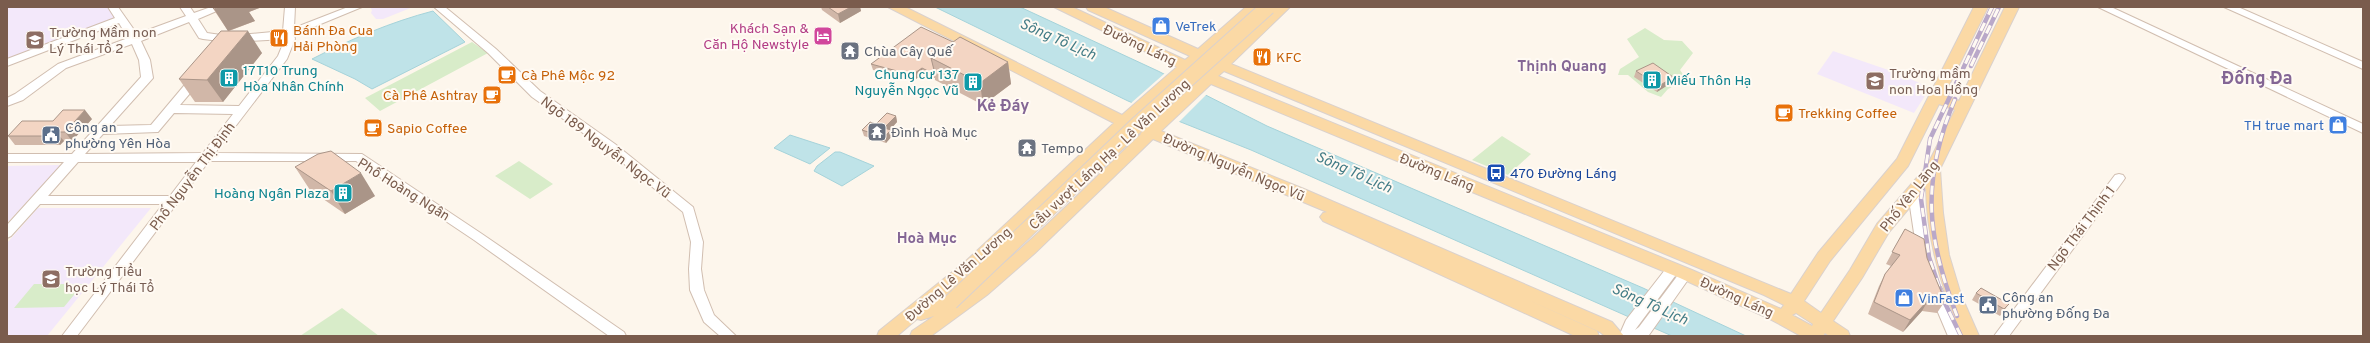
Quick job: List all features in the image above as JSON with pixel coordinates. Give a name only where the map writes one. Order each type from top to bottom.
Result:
[{"type":"main road","name":"Đường Nguyễn Ngọc Vũ","points":[[895,7],[1075,99],[1129,116],[1314,201],[1606,327],[1616,336]]},
{"type":"main road","name":"Đường Láng","points":[[1061,7],[1210,78],[1547,209],[1685,255],[1793,302],[1817,331]]},
{"type":"main road","name":"Đường Láng","points":[[1093,7],[1222,66],[1547,209],[1677,276],[1817,331],[1842,336]]},
{"type":"main road","points":[[1186,66],[1254,7]]},
{"type":"main road","name":"Cầu vượt Láng Hạ - Lê Văn Lương","points":[[920,334],[951,302],[1139,123],[1268,7]]},
{"type":"main road","points":[[1210,78],[1283,7]]},
{"type":"main road","name":"Phố Yên Lãng","points":[[1784,318],[1793,302],[1824,257],[1854,223],[1903,162],[1981,7]]},
{"type":"main road","name":"Phố Yên Lãng","points":[[1817,331],[1883,228],[1933,169],[2012,7]]},
{"type":"main road","points":[[1239,20],[1259,29]]},
{"type":"main road","name":"Đường Lê Văn Lương","points":[[885,336],[972,265],[1129,116],[1186,66]]},
{"type":"main road","name":"Đường Lê Văn Lương","points":[[920,334],[981,291],[1025,254],[1155,128],[1210,78]]},
{"type":"main road","points":[[1936,98],[1963,108]]},
{"type":"main road","points":[[1084,159],[1110,171]]},
{"type":"main road","points":[[1933,169],[1933,208],[1941,259],[1949,288],[1971,336]]},
{"type":"main road","name":"Đường Nguyễn Ngọc Vũ","points":[[1314,201],[1329,218],[1591,336]]},
{"type":"main road","name":"Cầu vượt Láng Hạ - Lê Văn Lương","points":[[905,321],[951,302]]},
{"type":"street","points":[[7,233],[72,159],[147,78],[148,68],[134,39],[113,7]]},
{"type":"street","points":[[185,7],[203,36],[228,39],[288,34],[357,7]]},
{"type":"street","points":[[7,102],[19,97],[62,66],[221,7]]},
{"type":"street","name":"Phố Nguyễn Thị Định","points":[[69,336],[175,200],[203,159],[283,57],[290,39],[288,34],[290,7]]},
{"type":"street","name":"Ngõ 189 Nguyễn Ngọc Vũ","points":[[439,7],[492,51],[536,94],[611,147],[689,210],[697,242],[695,269],[697,290],[709,318],[729,336]]},
{"type":"street","points":[[2103,7],[2363,129]]},
{"type":"street","points":[[2229,7],[2363,66]]},
{"type":"street","points":[[7,63],[121,19]]},
{"type":"street","points":[[218,52],[228,39]]},
{"type":"street","points":[[100,130],[154,129],[203,70]]},
{"type":"street","points":[[170,109],[241,110]]},
{"type":"street","name":"Phố Hoàng Ngân","points":[[7,158],[203,159],[358,157],[485,241],[619,336]]},
{"type":"street","name":"Ngõ Thái Thịnh 1","points":[[2001,336],[2119,178]]},
{"type":"street","points":[[1914,193],[1926,262]]},
{"type":"street","points":[[36,200],[175,200]]},
{"type":"street","points":[[1634,332],[1677,276]]},
{"type":"street","points":[[1930,276],[1955,336]]},
{"type":"shaded area","name":"Trường Mầm non Lý Thái Tổ 2","points":[[7,7],[109,7],[117,20],[7,61]]},
{"type":"shaded area","points":[[370,7],[413,7],[383,19],[376,19],[371,13],[372,10]]},
{"type":"shaded area","name":"Trường mầm non Hoa Hồng","points":[[1833,51],[1900,74],[1930,88],[1914,113],[1817,74]]},
{"type":"shaded area","points":[[61,165],[7,223],[7,166]]},
{"type":"shaded area","name":"Trường Tiểu học Lý Thái Tổ","points":[[38,208],[151,208],[47,336],[7,336],[7,243]]},
{"type":"green space","points":[[1645,28],[1664,40],[1682,41],[1693,53],[1680,70],[1687,80],[1668,89],[1661,97],[1648,92],[1628,75],[1618,75],[1620,69],[1639,57],[1627,39]]},
{"type":"green space","points":[[472,42],[488,53],[380,111],[365,98]]},
{"type":"green space","points":[[1502,136],[1531,154],[1508,175],[1472,160]]},
{"type":"green space","points":[[519,161],[553,184],[530,199],[495,176]]},
{"type":"green space","points":[[34,284],[83,284],[64,307],[14,308]]},
{"type":"green space","points":[[342,308],[379,336],[300,336]]},
{"type":"water","name":"Sông Tô Lịch","points":[[935,7],[1020,7],[1158,71],[1267,126],[1643,288],[1746,336],[1672,336],[1251,150],[1128,101]]},
{"type":"water","points":[[433,11],[465,42],[372,89],[355,79],[312,59],[371,32],[402,20]]},
{"type":"water","points":[[790,135],[830,148],[810,164],[774,148]]},
{"type":"water","points":[[835,152],[840,152],[874,166],[842,186],[814,171],[817,166]]},
{"type":"pier","points":[[1165,73],[1207,94],[1178,123],[1130,104]]},
{"type":"building","points":[[828,7],[851,7],[838,14]]},
{"type":"building","points":[[921,27],[953,42],[931,58],[934,70],[932,73],[922,68],[912,75],[871,64]]},
{"type":"building","points":[[221,31],[248,31],[207,80],[179,79]]},
{"type":"building","points":[[960,37],[1008,62],[980,83],[931,58]]},
{"type":"building","points":[[1653,63],[1673,77],[1659,86],[1636,71]]},
{"type":"building","points":[[63,110],[85,110],[65,132],[56,132],[52,136],[8,136],[22,121],[53,121]]},
{"type":"building","points":[[887,113],[896,116],[884,128],[891,130],[884,137],[862,130],[870,122],[876,124]]},
{"type":"building","points":[[331,151],[361,173],[331,191],[295,167],[318,154]]},
{"type":"building","name":"VinFast","points":[[1905,229],[1924,239],[1927,258],[1945,301],[1929,299],[1910,320],[1874,302],[1885,274],[1900,255],[1892,252]]},
{"type":"building","points":[[1981,288],[2009,304],[2004,309],[1976,293]]},
{"type":"railway","points":[[1961,336],[1943,299],[1929,257],[1921,199],[1930,139],[1992,7]]},
{"type":"railway","points":[[1971,66],[1999,7]]},
{"type":"railway","points":[[1955,99],[1944,128],[1937,156],[1933,182],[1932,208],[1934,234],[1939,260],[1957,316]]},
{"type":"place","name":"VeTrek","points":[[1161,26]]},
{"type":"place","name":"Khách Sạn & Căn Hộ Newstyle","points":[[823,36]]},
{"type":"place","name":"Bánh Đa Cua Hải Phòng","points":[[279,38]]},
{"type":"place","name":"Trường Mầm non Lý Thái Tổ 2","points":[[35,40]]},
{"type":"place","name":"Chùa Cây Quế","points":[[850,51]]},
{"type":"place","name":"KFC","points":[[1262,57]]},
{"type":"place","name":"Cà Phê Mộc 92","points":[[507,75]]},
{"type":"place","name":"17T10 Trung Hòa Nhân Chính","points":[[229,78]]},
{"type":"place","name":"Miếu Thôn Hạ","points":[[1652,80]]},
{"type":"place","name":"Trường mầm non Hoa Hồng","points":[[1875,81]]},
{"type":"place","name":"Chung cư 137 Nguyễn Ngọc Vũ","points":[[973,82]]},
{"type":"place","name":"Cà Phê Ashtray","points":[[492,95]]},
{"type":"place","name":"Trekking Coffee","points":[[1784,113]]},
{"type":"place","name":"TH true mart","points":[[2338,125]]},
{"type":"place","name":"Sapio Coffee","points":[[373,128]]},
{"type":"place","name":"Đình Hoà Mục","points":[[877,132]]},
{"type":"place","name":"Công an phường Yên Hòa","points":[[51,135]]},
{"type":"place","name":"Tempo","points":[[1027,148]]},
{"type":"place","name":"470 Đường Láng","points":[[1496,173]]},
{"type":"place","name":"Hoàng Ngân Plaza","points":[[343,193]]},
{"type":"place","name":"Trường Tiểu học Lý Thái Tổ","points":[[51,279]]},
{"type":"place","name":"VinFast","points":[[1904,298]]},
{"type":"place","name":"Công an phường Đống Đa","points":[[1988,305]]},
{"type":"district","name":"Thịnh Quang","points":[[1562,66]]},
{"type":"district","name":"Đống Đa","points":[[2257,78]]},
{"type":"district","name":"Kẻ Đáy","points":[[1003,105]]},
{"type":"district","name":"Hoà Mục","points":[[927,238]]}]
